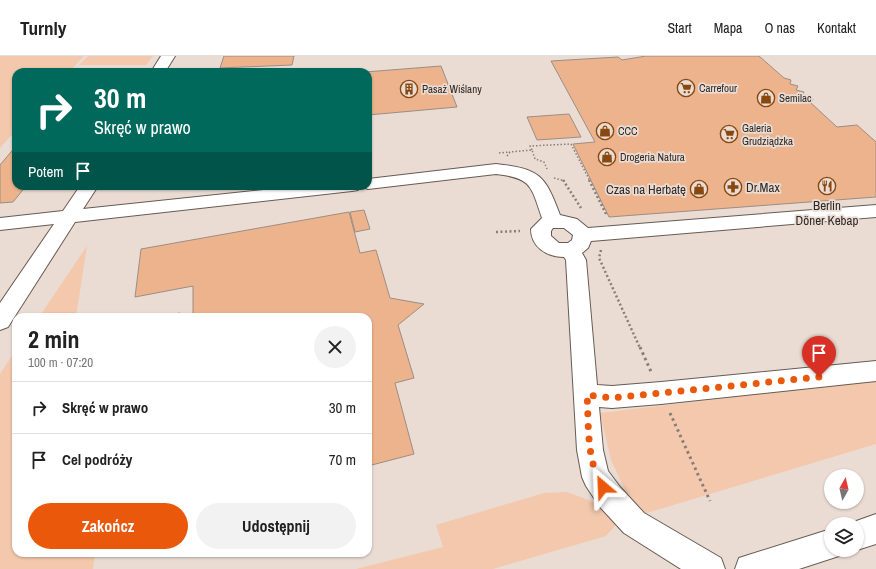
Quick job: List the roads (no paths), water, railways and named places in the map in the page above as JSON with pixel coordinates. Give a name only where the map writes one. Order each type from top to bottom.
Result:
[{"type":"street","points":[[160,68],[168,56]]},
{"type":"street","points":[[372,184],[496,169],[516,171],[530,175],[539,185],[553,222]]},
{"type":"street","points":[[0,320],[87,190]]},
{"type":"street","points":[[0,224],[316,190]]},
{"type":"street","points":[[710,569],[634,523],[610,497],[596,477],[590,450],[576,260],[577,242],[581,231],[572,224],[553,222],[547,223],[541,229],[541,238],[549,246],[564,250],[577,242],[876,211]]},
{"type":"street","points":[[587,395],[612,398],[876,371]]},
{"type":"street","points":[[864,533],[876,529]]},
{"type":"street","points":[[750,569],[824,546]]},
{"type":"place","name":"Carrefour","points":[[686,88]]},
{"type":"place","name":"Pasaż Wiślany","points":[[409,89]]},
{"type":"place","name":"Semilac","points":[[766,98]]},
{"type":"place","name":"CCC","points":[[605,131]]},
{"type":"place","name":"Galeria Grudziądzka","points":[[729,134]]},
{"type":"place","name":"Drogeria Natura","points":[[607,157]]},
{"type":"place","name":"Berlin Döner Kebap","points":[[827,186]]},
{"type":"place","name":"Dr.Max","points":[[733,187]]},
{"type":"place","name":"Czas na Herbatę","points":[[699,189]]}]
